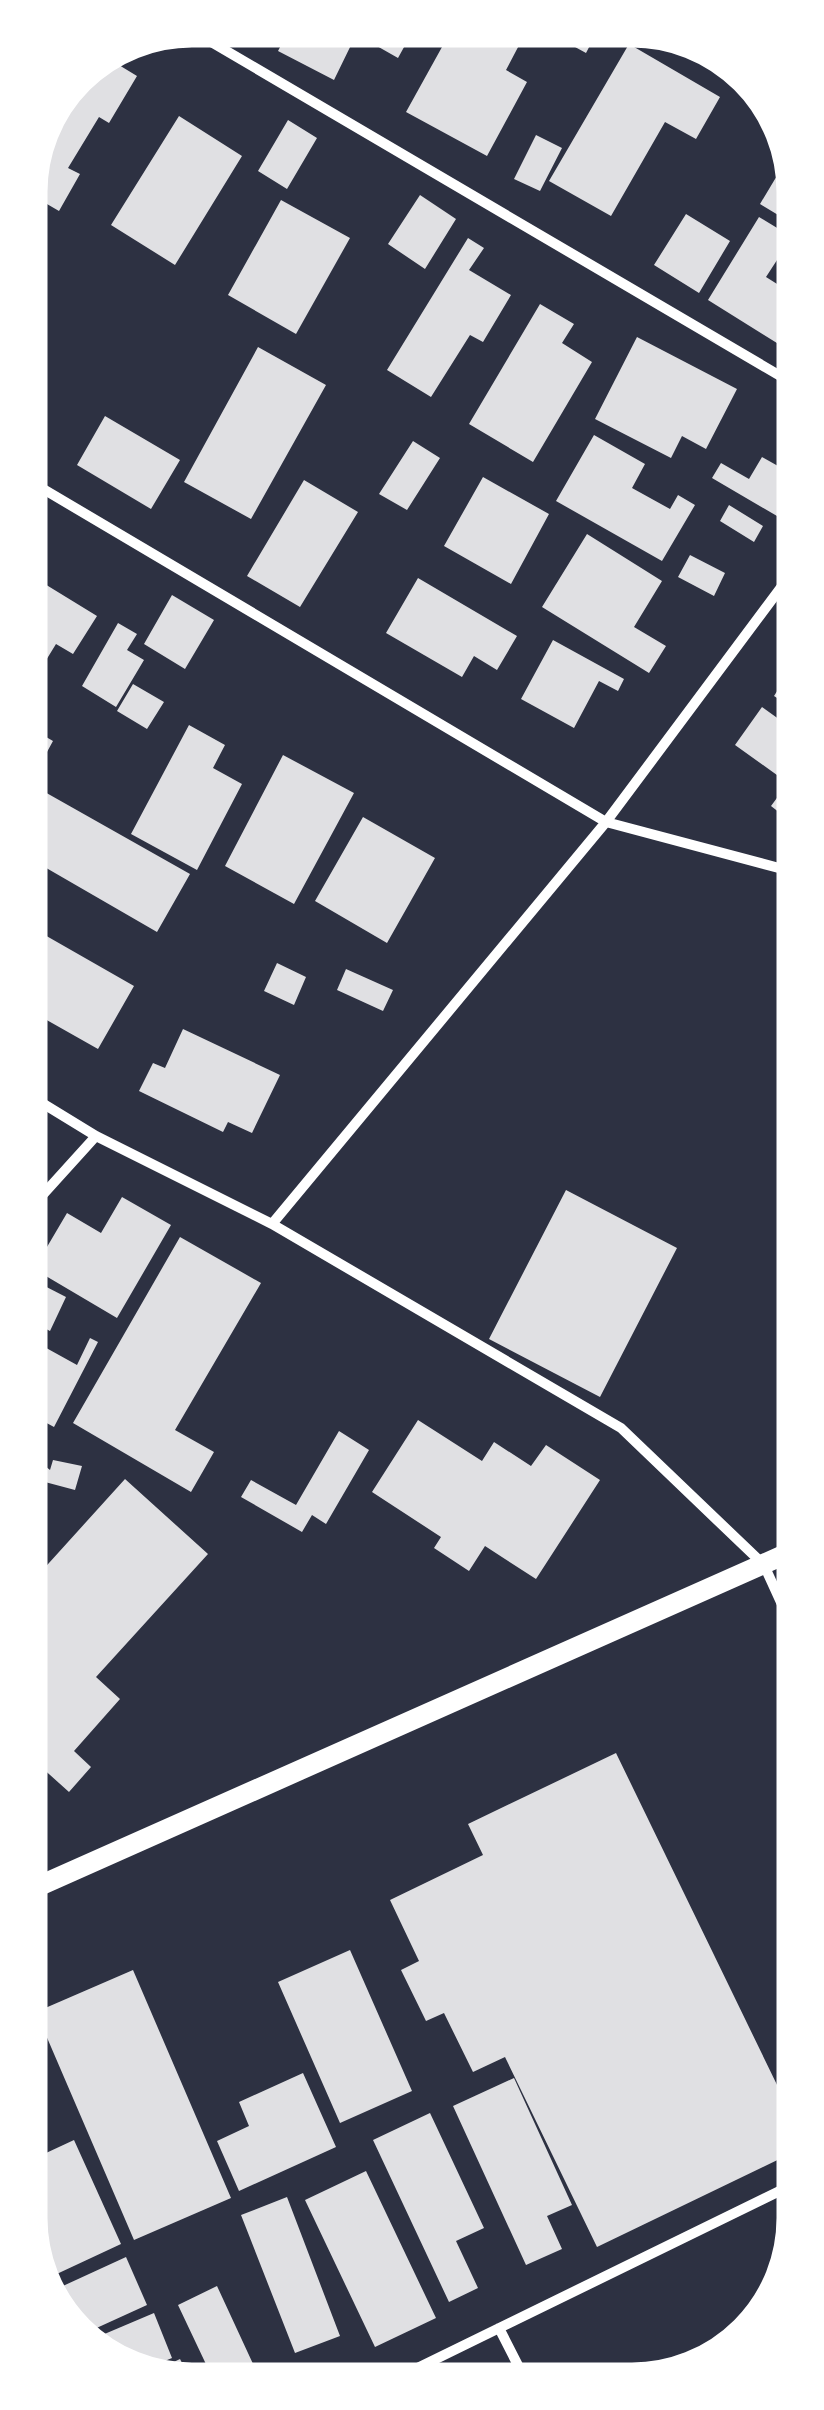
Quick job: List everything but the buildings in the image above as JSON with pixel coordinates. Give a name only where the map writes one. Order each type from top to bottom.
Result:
[{"type":"main road","points":[[45,1883],[779,1558]]},
{"type":"street","points":[[218,45],[779,375]]},
{"type":"street","points":[[45,490],[606,822],[779,868]]},
{"type":"street","points":[[272,1224],[606,822],[779,590]]},
{"type":"street","points":[[45,1105],[96,1136],[272,1224],[622,1428],[764,1565],[779,1598]]},
{"type":"street","points":[[45,1192],[96,1136]]},
{"type":"street","points":[[424,2365],[779,2191]]},
{"type":"street","points":[[499,2328],[518,2365]]}]
